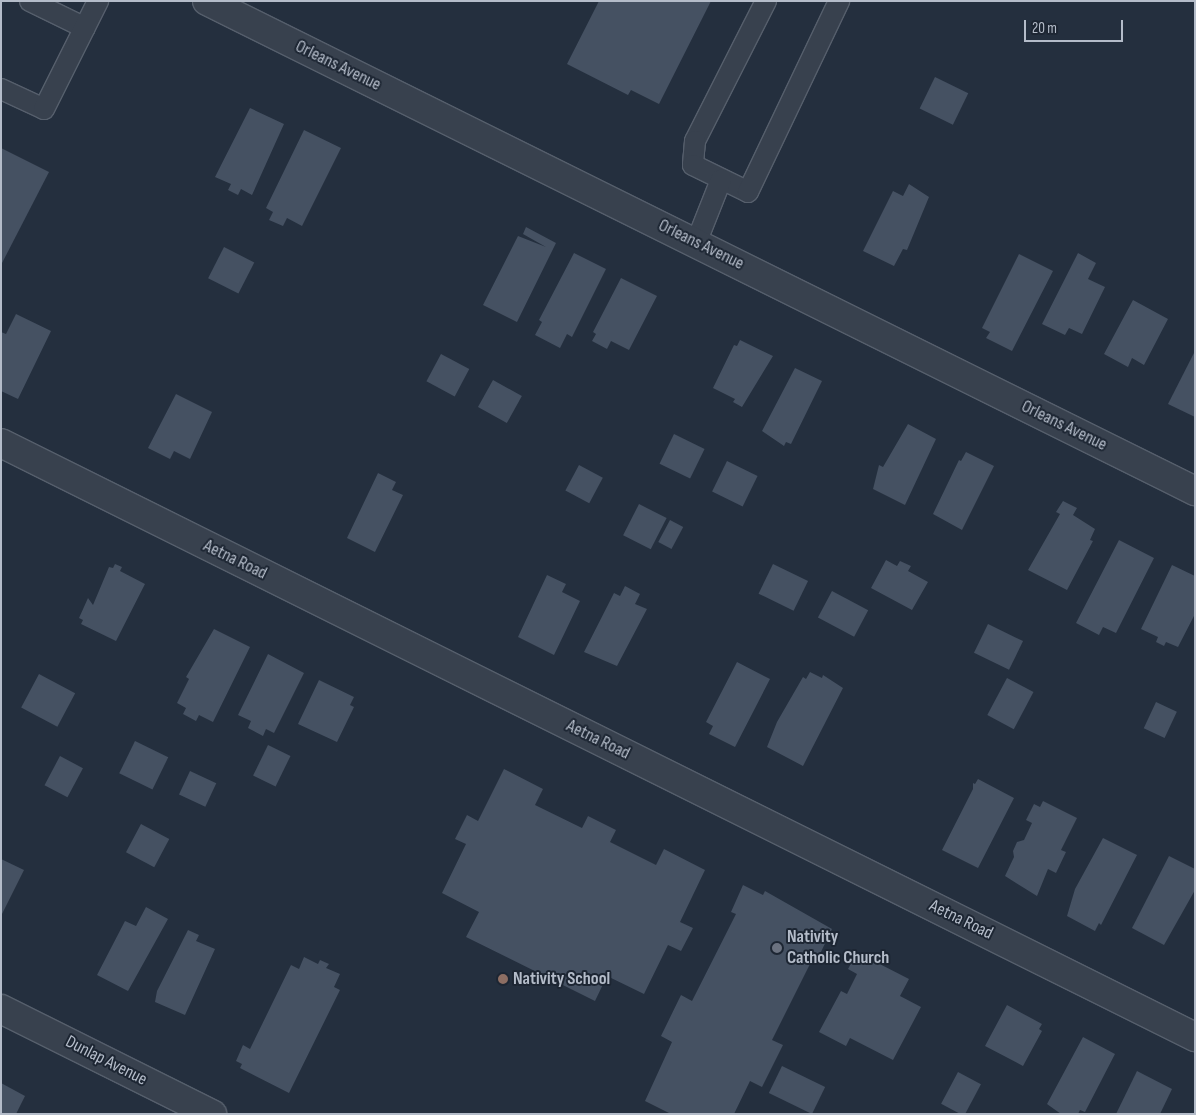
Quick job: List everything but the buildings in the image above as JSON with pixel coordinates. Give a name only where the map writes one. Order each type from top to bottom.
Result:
[{"type":"street","name":"Orleans Avenue","points":[[207,1],[1195,491]]},
{"type":"street","name":"Aetna Road","points":[[1,443],[1195,1037]]},
{"type":"street","name":"Dunlap Avenue","points":[[1,1009],[212,1114]]},
{"type":"lane","points":[[30,1],[85,28]]},
{"type":"lane","points":[[1,89],[44,109],[98,1]]},
{"type":"lane","points":[[766,1],[695,141],[692,165],[748,192],[839,1]]},
{"type":"lane","points":[[696,243],[721,180]]},
{"type":"place","name":"Nativity Catholic Church","points":[[777,948]]},
{"type":"place","name":"Nativity School","points":[[503,979]]}]
